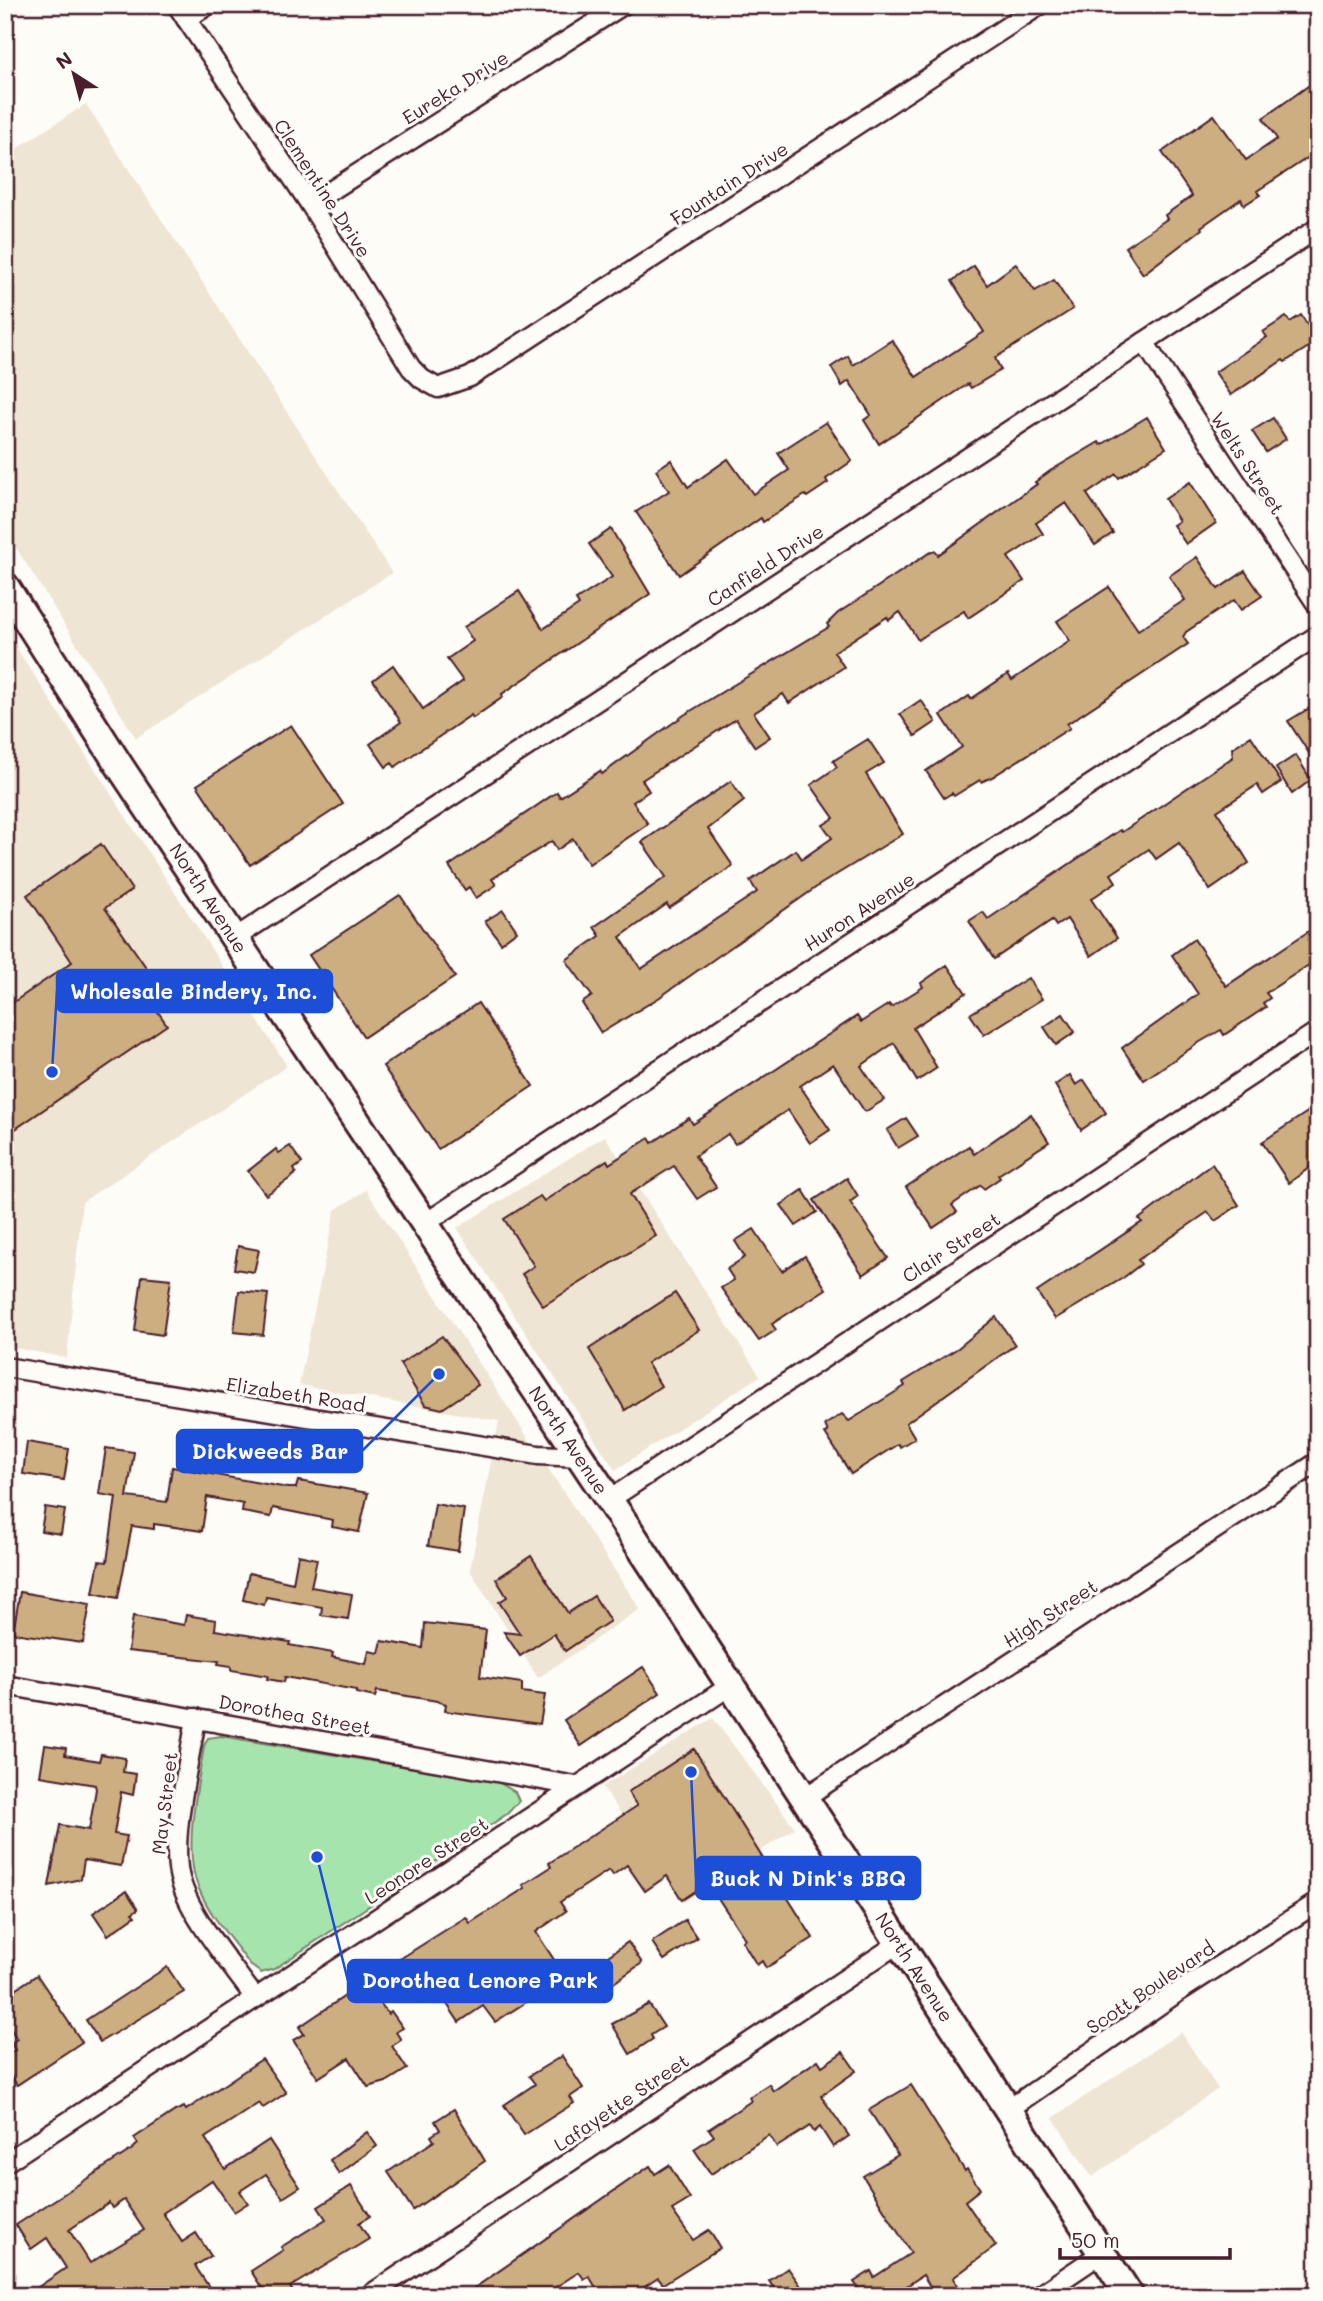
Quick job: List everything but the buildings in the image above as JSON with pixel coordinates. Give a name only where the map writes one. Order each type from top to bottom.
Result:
[{"type":"main road","name":"North Avenue","points":[[5,586],[121,768],[581,1457],[1130,2296]]},
{"type":"street","points":[[181,12],[208,5]]},
{"type":"street","name":"Eureka Drive","points":[[310,204],[623,5]]},
{"type":"street","name":"Fountain Drive","points":[[438,387],[449,387],[470,377],[1040,5]]},
{"type":"street","name":"Clementine Drive","points":[[181,12],[310,204],[411,368],[422,379],[438,387]]},
{"type":"street","name":"Canfield Drive","points":[[235,938],[1318,228]]},
{"type":"street","name":"Welts Street","points":[[1144,342],[1318,606]]},
{"type":"street","name":"Huron Avenue","points":[[424,1224],[1318,635]]},
{"type":"street","name":"Clair Street","points":[[609,1500],[1318,1031]]},
{"type":"street","name":"Elizabeth Road","points":[[5,1367],[538,1455],[581,1457]]},
{"type":"street","name":"High Street","points":[[804,1798],[1318,1462]]},
{"type":"street","name":"Dorothea Street","points":[[5,1685],[576,1786]]},
{"type":"street","name":"Leonore Street","points":[[5,2163],[730,1686]]},
{"type":"street","name":"May Street","points":[[196,1718],[177,1846],[179,1874],[205,1926],[255,1998]]},
{"type":"street","name":"Scott Boulevard","points":[[1009,2109],[1175,1994],[1318,1902]]},
{"type":"street","name":"Lafayette Street","points":[[368,2296],[899,1943]]},
{"type":"street","points":[[1038,2296],[1102,2253]]},
{"type":"shaded area","points":[[86,104],[392,573],[136,738],[5,530],[5,156]]},
{"type":"shaded area","points":[[5,630],[287,1066],[82,1202],[67,1358],[5,1346]]},
{"type":"shaded area","points":[[605,1136],[760,1376],[615,1470],[457,1228]]},
{"type":"shaded area","points":[[366,1190],[640,1609],[538,1678],[470,1570],[499,1421],[299,1385],[335,1210]]},
{"type":"shaded area","points":[[713,1718],[795,1828],[684,1902],[602,1787]]},
{"type":"shaded area","points":[[1181,2032],[1218,2089],[1092,2177],[1053,2118]]},
{"type":"green space","points":[[221,1736],[498,1782],[515,1792],[519,1801],[507,1814],[274,1969],[261,1973],[250,1965],[215,1919],[194,1874],[193,1819],[204,1746],[208,1738]]},
{"type":"place","name":"Wholesale Bindery, Inc.","points":[[52,1072]]},
{"type":"place","name":"Dickweeds Bar","points":[[439,1374]]},
{"type":"place","name":"Buck N Dink's BBQ","points":[[691,1772]]},
{"type":"place","name":"Dorothea Lenore Park","points":[[317,1857]]}]
